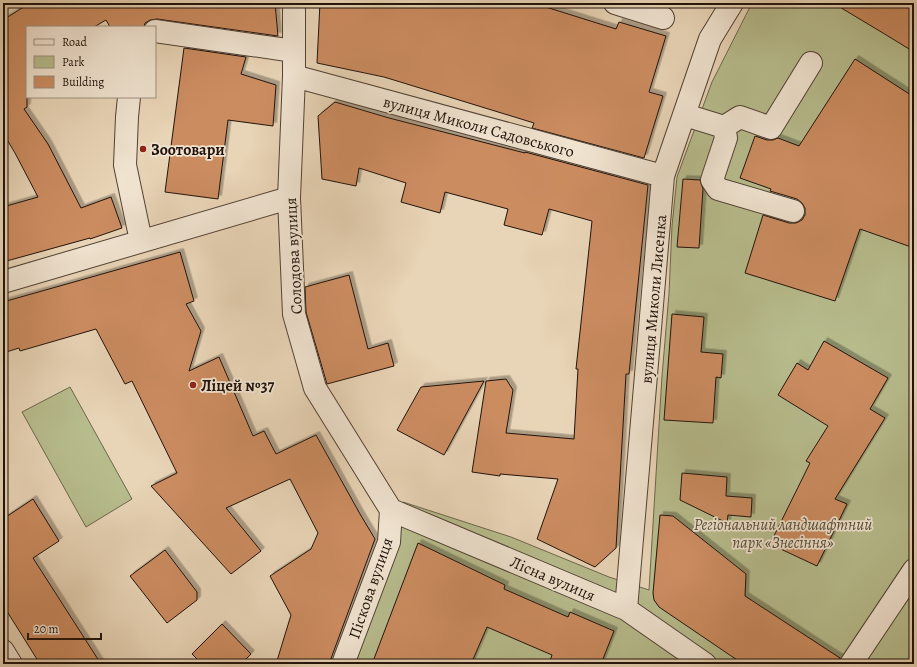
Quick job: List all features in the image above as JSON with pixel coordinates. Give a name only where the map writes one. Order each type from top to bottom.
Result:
[{"type":"street","name":"Солодова вулиця","points":[[294,3],[294,76],[289,198],[294,314],[315,388],[391,510]]},
{"type":"street","points":[[615,3],[663,18]]},
{"type":"street","name":"вулиця Миколи Лисенка","points":[[626,609],[663,176],[710,40],[732,3]]},
{"type":"street","points":[[156,31],[294,51]]},
{"type":"street","points":[[724,127],[740,117],[771,128],[811,63]]},
{"type":"street","name":"вулиця Миколи Садовського","points":[[294,76],[663,176]]},
{"type":"street","points":[[129,98],[125,165],[141,241]]},
{"type":"street","points":[[685,114],[724,127]]},
{"type":"street","points":[[724,127],[726,138],[712,180],[718,189],[793,211]]},
{"type":"street","points":[[3,282],[289,198]]},
{"type":"street","name":"Лісна вулиця","points":[[391,510],[626,609],[705,664]]},
{"type":"street","name":"Піскова вулиця","points":[[343,664],[390,542],[391,510]]},
{"type":"street","points":[[851,664],[914,570]]},
{"type":"street","points":[[3,651],[11,664]]},
{"type":"green space","name":"Регіональний ландшафтний парк «Знесіння»","points":[[752,3],[914,3],[914,664],[336,664],[379,550],[403,502],[511,537],[609,577],[649,590],[662,376],[669,294],[672,226],[677,177],[712,82]]},
{"type":"green space","points":[[70,387],[132,499],[86,527],[22,412]]},
{"type":"building","points":[[30,3],[275,3],[278,36],[157,19],[150,20],[145,23],[144,26],[109,26],[106,20],[96,26],[26,26],[27,107],[24,109],[48,144],[81,208],[111,197],[122,228],[90,239],[3,262],[3,207],[38,197],[3,133],[3,20]]},
{"type":"building","points":[[320,3],[533,3],[616,29],[619,22],[666,36],[649,92],[663,96],[644,158],[532,128],[534,123],[384,77],[317,63]]},
{"type":"building","points":[[833,3],[914,3],[914,52],[883,33]]},
{"type":"building","points":[[184,48],[246,57],[241,74],[276,85],[273,126],[228,120],[218,199],[165,192]]},
{"type":"building","points":[[855,59],[914,97],[914,248],[860,229],[835,301],[745,273],[763,215],[789,223],[796,223],[802,220],[805,215],[805,208],[797,199],[770,191],[771,189],[740,178],[755,136],[767,140],[778,138],[799,146]]},
{"type":"building","points":[[335,102],[389,118],[648,185],[629,374],[626,374],[616,548],[595,567],[537,539],[558,479],[500,474],[500,476],[472,472],[486,381],[506,379],[513,390],[506,433],[574,439],[578,369],[576,369],[592,221],[549,209],[542,235],[504,225],[508,209],[445,192],[440,213],[401,202],[406,183],[359,168],[356,186],[322,179],[318,116]]},
{"type":"building","points":[[683,179],[700,180],[703,189],[699,248],[677,247]]},
{"type":"building","points":[[180,252],[194,301],[186,304],[201,331],[189,371],[219,357],[253,436],[264,431],[276,454],[316,435],[375,539],[329,664],[276,664],[291,615],[270,576],[311,549],[318,533],[290,479],[226,508],[261,551],[231,574],[151,486],[177,473],[132,381],[125,384],[96,329],[20,351],[19,348],[3,353],[3,302]]},
{"type":"building","points":[[349,275],[368,349],[388,343],[394,366],[327,384],[306,312],[305,287]]},
{"type":"building","points":[[672,314],[704,317],[701,352],[723,354],[721,378],[716,377],[713,423],[664,420]]},
{"type":"building","points":[[824,341],[888,378],[870,409],[885,418],[835,499],[847,504],[817,566],[770,544],[810,463],[806,461],[828,426],[778,395],[797,363],[808,370]]},
{"type":"building","points":[[484,381],[444,455],[397,430],[421,387]]},
{"type":"building","points":[[682,473],[727,477],[726,496],[752,498],[751,517],[728,515],[727,523],[680,500]]},
{"type":"building","points":[[33,499],[59,541],[33,558],[101,664],[40,664],[3,605],[3,519]]},
{"type":"building","points":[[660,515],[673,516],[746,574],[745,596],[840,658],[839,664],[743,664],[659,607],[654,600],[653,593]]},
{"type":"building","points":[[418,543],[505,585],[504,589],[568,617],[570,612],[614,631],[601,664],[549,664],[552,655],[487,627],[471,664],[372,664]]},
{"type":"building","points":[[165,550],[197,592],[197,600],[167,623],[130,576]]},
{"type":"building","points":[[222,624],[251,654],[241,664],[202,664],[192,654]]},
{"type":"place","name":"Зоотовари","points":[[143,149]]},
{"type":"place","name":"Ліцей №37","points":[[193,385]]}]
